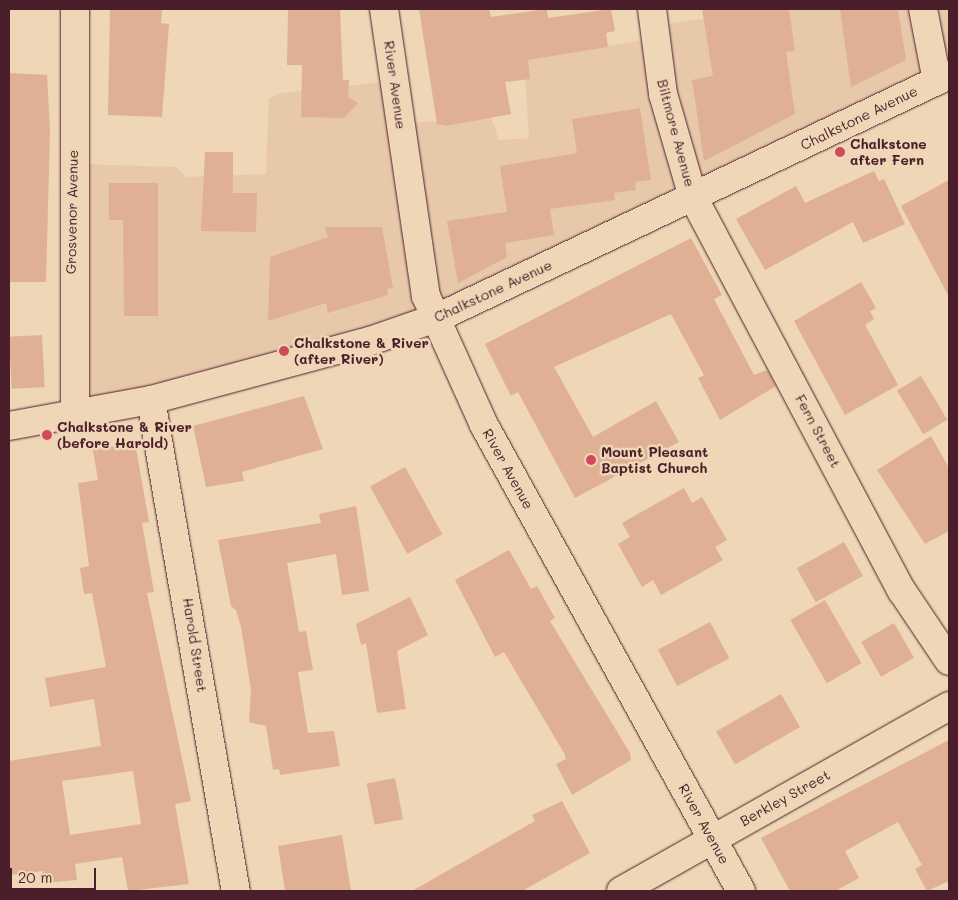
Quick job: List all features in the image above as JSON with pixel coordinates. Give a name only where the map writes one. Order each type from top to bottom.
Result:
[{"type":"street","name":"Grosvenor Avenue","points":[[75,9],[75,415]]},
{"type":"street","name":"River Avenue","points":[[384,9],[426,296],[440,317],[484,425],[741,891]]},
{"type":"street","name":"Biltmore Avenue","points":[[652,9],[663,94],[693,197]]},
{"type":"street","points":[[923,9],[943,78]]},
{"type":"street","name":"Chalkstone Avenue","points":[[9,426],[151,400],[370,341],[440,317],[943,78]]},
{"type":"street","name":"Fern Street","points":[[693,197],[902,591],[949,661]]},
{"type":"street","name":"Harold Street","points":[[151,400],[236,891]]},
{"type":"street","name":"Berkley Street","points":[[621,891],[949,706]]},
{"type":"shaded area","points":[[767,9],[949,9],[949,83],[439,331],[81,420],[78,164],[176,167],[186,177],[266,174],[269,99],[281,93],[394,81],[407,123],[491,118],[499,140],[529,138],[524,59],[651,39],[662,25]]},
{"type":"building","points":[[110,9],[162,9],[161,23],[169,24],[162,117],[108,115]]},
{"type":"building","points":[[288,9],[340,9],[343,80],[349,80],[348,97],[358,103],[344,118],[301,117],[302,65],[287,65]]},
{"type":"building","points":[[419,9],[489,9],[491,17],[547,9],[548,18],[611,9],[615,31],[606,33],[608,47],[528,60],[530,79],[505,82],[511,114],[446,126],[437,124]]},
{"type":"building","points":[[702,9],[789,9],[795,51],[786,52],[795,114],[704,161],[692,80],[713,76]]},
{"type":"building","points":[[840,9],[898,9],[906,60],[851,87]]},
{"type":"building","points":[[9,73],[47,75],[50,130],[46,282],[9,282]]},
{"type":"building","points":[[640,108],[651,180],[635,182],[636,190],[614,193],[615,200],[550,209],[554,235],[505,243],[507,257],[458,283],[447,221],[507,212],[500,166],[577,153],[572,119]]},
{"type":"building","points":[[205,152],[233,152],[233,193],[257,193],[256,232],[201,231]]},
{"type":"building","points":[[874,171],[879,181],[884,179],[905,224],[863,243],[853,222],[765,270],[736,219],[796,186],[805,203]]},
{"type":"building","points":[[949,180],[949,297],[901,206]]},
{"type":"building","points":[[109,183],[158,183],[158,316],[124,316],[123,220],[109,220]]},
{"type":"building","points":[[325,227],[382,227],[393,288],[387,289],[388,295],[328,313],[326,303],[268,321],[270,257],[328,237]]},
{"type":"building","points":[[691,238],[722,295],[714,299],[754,375],[767,370],[776,386],[720,420],[698,378],[704,375],[671,314],[554,367],[593,437],[656,401],[679,442],[575,498],[518,392],[511,396],[485,344]]},
{"type":"building","points":[[861,282],[876,308],[870,311],[874,319],[865,325],[898,385],[845,415],[794,321]]},
{"type":"building","points":[[42,335],[45,387],[12,389],[9,337]]},
{"type":"building","points":[[921,376],[947,420],[923,434],[897,390]]},
{"type":"building","points":[[304,396],[323,449],[242,472],[244,481],[206,487],[193,426]]},
{"type":"building","points":[[931,436],[949,468],[949,531],[925,544],[877,470]]},
{"type":"building","points":[[135,443],[149,522],[142,523],[154,592],[147,593],[191,801],[175,804],[189,884],[128,891],[122,857],[75,864],[77,880],[44,883],[43,871],[9,875],[9,761],[101,746],[94,699],[50,707],[45,678],[106,667],[92,593],[84,594],[80,568],[89,566],[78,483],[98,480],[93,450]],"holes":[[[133,771],[141,824],[70,835],[62,781]]]},
{"type":"building","points":[[405,467],[442,534],[407,554],[370,486]]},
{"type":"building","points":[[684,488],[692,503],[702,497],[727,540],[715,547],[723,560],[661,595],[653,580],[642,587],[618,544],[630,537],[622,523]]},
{"type":"building","points":[[356,506],[369,591],[342,595],[336,554],[287,563],[299,632],[306,631],[313,670],[298,672],[308,733],[334,731],[340,766],[280,775],[279,769],[273,770],[266,726],[249,722],[251,690],[241,627],[236,610],[231,606],[218,540],[321,523],[319,514]]},
{"type":"building","points":[[844,542],[863,576],[816,602],[797,568]]},
{"type":"building","points":[[509,550],[531,589],[537,586],[555,618],[550,621],[630,753],[631,760],[572,795],[556,764],[566,759],[564,753],[504,652],[495,657],[455,580]]},
{"type":"building","points":[[410,597],[428,635],[397,651],[406,709],[377,713],[366,643],[361,645],[356,624]]},
{"type":"building","points":[[825,600],[862,663],[827,683],[790,620]]},
{"type":"building","points":[[710,622],[729,658],[677,686],[658,650]]},
{"type":"building","points":[[894,623],[914,658],[881,677],[861,642]]},
{"type":"building","points":[[781,694],[800,727],[735,764],[716,732]]},
{"type":"building","points":[[949,740],[949,881],[927,891],[915,869],[922,865],[898,822],[845,851],[859,878],[835,891],[790,891],[761,838]]},
{"type":"building","points":[[395,778],[403,819],[375,825],[367,784]]},
{"type":"building","points":[[562,801],[590,853],[522,891],[412,891],[535,821],[532,815]]},
{"type":"building","points":[[342,835],[351,891],[285,891],[278,846]]},
{"type":"place","name":"Chalkstone after Fern","points":[[840,152]]},
{"type":"place","name":"Chalkstone & River (after River)","points":[[284,351]]},
{"type":"place","name":"Chalkstone & River (before Harold)","points":[[47,435]]},
{"type":"place","name":"Mount Pleasant Baptist Church","points":[[591,460]]}]
